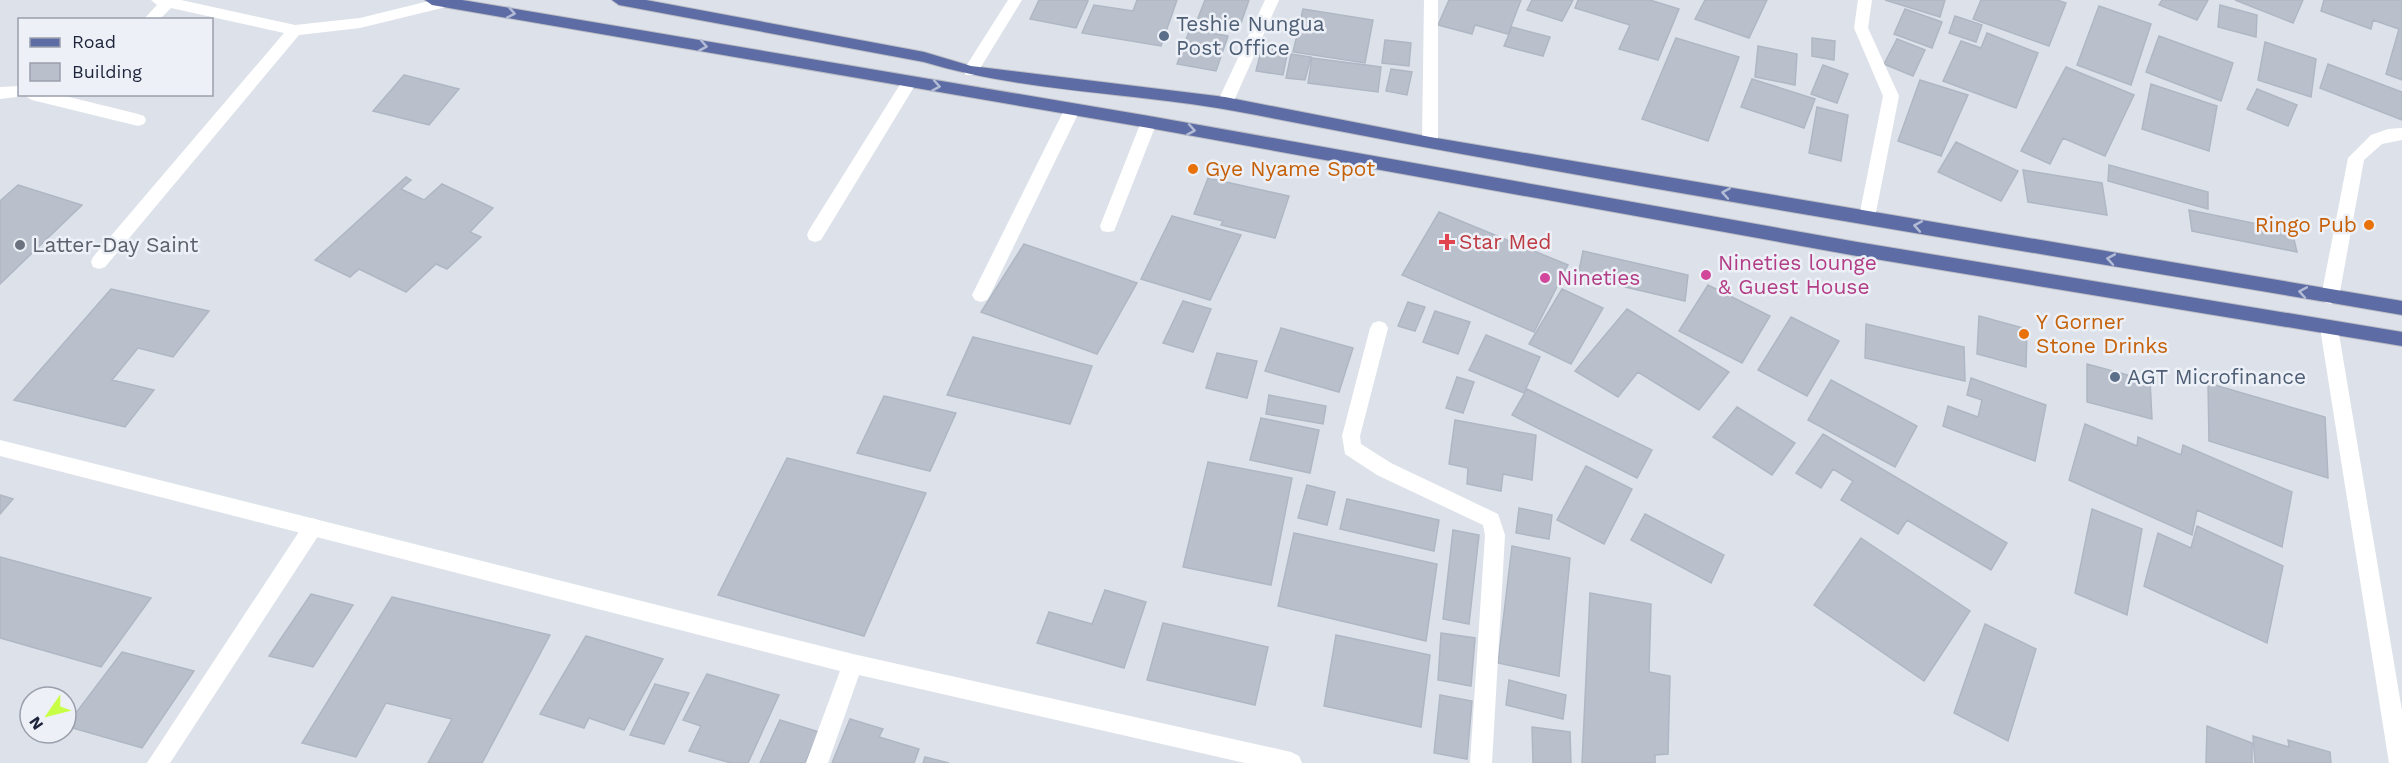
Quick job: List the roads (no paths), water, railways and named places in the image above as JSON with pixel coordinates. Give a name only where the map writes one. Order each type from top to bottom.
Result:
[{"type":"main road","points":[[619,0],[924,57],[971,71],[1225,103],[1430,143],[2402,308]]},
{"type":"main road","points":[[439,1],[1149,123],[1857,249],[2402,339]]},
{"type":"street","points":[[971,71],[1015,0]]},
{"type":"street","points":[[1225,103],[1272,0]]},
{"type":"street","points":[[1430,143],[1431,0]]},
{"type":"street","points":[[1865,0],[1861,28],[1891,96],[1867,217]]},
{"type":"street","points":[[152,18],[165,1],[295,30],[360,23],[439,1]]},
{"type":"street","points":[[99,262],[295,30]]},
{"type":"street","points":[[815,235],[909,82]]},
{"type":"street","points":[[0,93],[18,92]]},
{"type":"street","points":[[48,96],[72,99],[138,120]]},
{"type":"street","points":[[981,295],[1072,110]]},
{"type":"street","points":[[1108,226],[1149,123]]},
{"type":"street","points":[[2330,297],[2356,158],[2370,142],[2389,134],[2402,134]]},
{"type":"street","points":[[1379,328],[1351,436],[1352,448],[1367,460],[1469,506],[1491,520],[1495,535],[1480,763]]},
{"type":"street","points":[[2328,328],[2400,763]]},
{"type":"street","points":[[0,448],[853,664],[1291,763]]},
{"type":"street","points":[[158,763],[313,527]]},
{"type":"street","points":[[817,763],[853,664]]},
{"type":"place","name":"Teshie Nungua Post Office","points":[[1164,36]]},
{"type":"place","name":"Gye Nyame Spot","points":[[1193,169]]},
{"type":"place","name":"Ringo Pub","points":[[2369,225]]},
{"type":"place","name":"Star Med","points":[[1447,242]]},
{"type":"place","name":"Latter-Day Saint","points":[[20,245]]},
{"type":"place","name":"Nineties lounge & Guest House","points":[[1706,275]]},
{"type":"place","name":"Nineties","points":[[1545,278]]},
{"type":"place","name":"Y Gorner Stone Drinks","points":[[2024,334]]},
{"type":"place","name":"AGT Microfinance","points":[[2115,377]]}]
